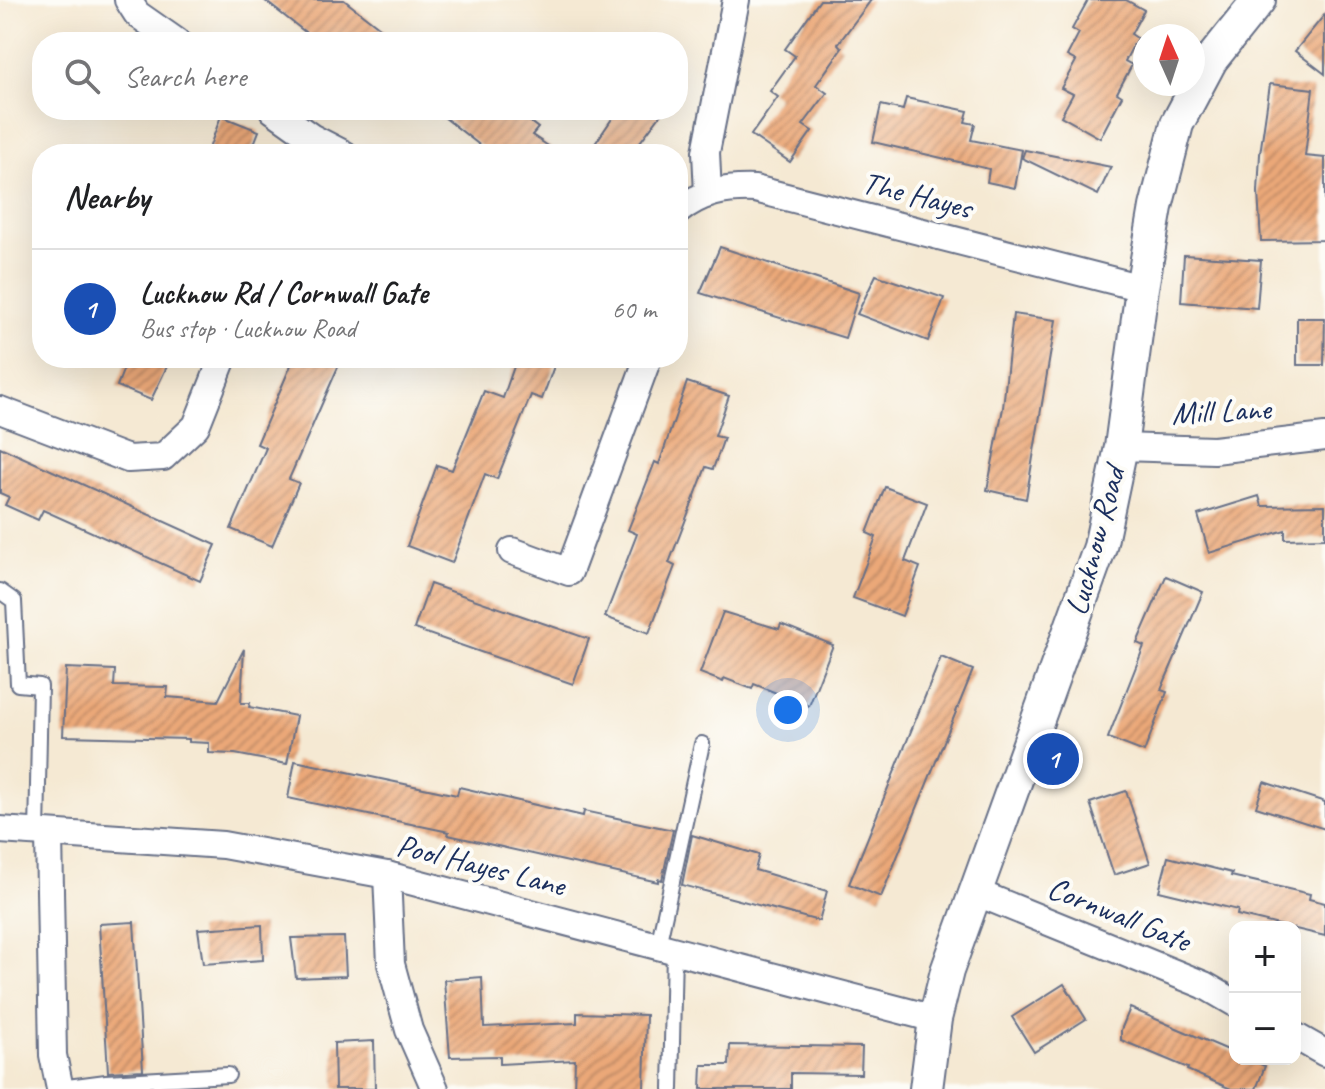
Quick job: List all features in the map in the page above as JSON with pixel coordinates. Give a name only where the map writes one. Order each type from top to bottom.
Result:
[{"type":"street","points":[[128,0],[137,14],[163,32]]},
{"type":"street","points":[[708,194],[706,152],[736,0]]},
{"type":"street","name":"Lucknow Road","points":[[926,1089],[935,1019],[947,971],[1100,547],[1121,447],[1156,207],[1177,124],[1211,60],[1259,0]]},
{"type":"street","points":[[283,120],[306,144]]},
{"type":"street","name":"The Hayes","points":[[688,205],[708,194],[730,188],[755,189],[1142,288]]},
{"type":"street","points":[[0,410],[128,459],[163,457],[196,426],[219,368]]},
{"type":"street","points":[[512,551],[569,572],[644,368]]},
{"type":"street","name":"Mill Lane","points":[[1121,447],[1214,450],[1325,437]]},
{"type":"street","name":"Pool Hayes Lane","points":[[0,830],[223,845],[387,875],[935,1019]]},
{"type":"street","points":[[43,834],[53,1055],[60,1089]]},
{"type":"street","points":[[387,875],[391,964],[409,1030],[435,1089]]},
{"type":"street","name":"Cornwall Gate","points":[[975,892],[1204,985],[1229,1000]]},
{"type":"street","points":[[1301,1039],[1325,1053]]},
{"type":"lane","points":[[0,591],[14,601],[18,684],[40,686],[43,834]]},
{"type":"lane","points":[[671,1089],[666,948],[702,744]]},
{"type":"lane","points":[[60,1089],[106,1082],[228,1075]]},
{"type":"building","points":[[264,0],[344,0],[385,32],[305,32]]},
{"type":"building","points":[[820,0],[871,0],[838,44],[842,48],[816,85],[827,93],[803,125],[812,131],[790,162],[751,135],[778,97],[770,91],[795,56],[785,49]]},
{"type":"building","points":[[1088,0],[1126,0],[1144,10],[1136,24],[1133,24],[1133,46],[1125,61],[1132,65],[1117,93],[1122,96],[1100,138],[1061,116],[1073,94],[1061,88],[1076,61],[1067,56],[1079,33],[1072,29]]},
{"type":"building","points":[[1325,14],[1325,74],[1295,51]]},
{"type":"building","points":[[1270,84],[1313,89],[1305,156],[1325,158],[1325,240],[1261,241],[1258,192],[1260,154]]},
{"type":"building","points":[[906,98],[968,111],[965,122],[975,124],[971,140],[1022,150],[1015,188],[987,182],[989,169],[873,142],[881,105],[903,110]]},
{"type":"building","points":[[220,120],[231,120],[259,131],[254,144],[211,144]]},
{"type":"building","points":[[448,120],[528,120],[538,128],[532,135],[545,144],[478,144]]},
{"type":"building","points":[[611,120],[656,120],[638,144],[595,144]]},
{"type":"building","points":[[1025,150],[1111,167],[1098,195],[1022,158]]},
{"type":"building","points":[[720,247],[859,293],[845,338],[700,293]]},
{"type":"building","points":[[1184,255],[1261,260],[1257,308],[1181,302]]},
{"type":"building","points":[[876,275],[944,298],[928,341],[857,314]]},
{"type":"building","points":[[1013,314],[1056,320],[1026,499],[987,490],[1003,408]]},
{"type":"building","points":[[1297,318],[1325,318],[1324,365],[1297,365]]},
{"type":"building","points":[[124,368],[166,368],[151,400],[117,386]]},
{"type":"building","points":[[290,368],[338,368],[289,479],[299,483],[272,546],[231,529],[266,448],[257,444]]},
{"type":"building","points":[[514,368],[553,368],[542,399],[531,395],[497,479],[485,474],[452,563],[407,546],[437,465],[452,470],[484,391],[503,398]]},
{"type":"building","points":[[687,382],[729,396],[715,436],[724,438],[713,469],[706,467],[669,563],[675,566],[649,633],[605,617],[637,534],[628,530],[655,462],[659,464]]},
{"type":"building","points":[[0,447],[216,545],[200,581],[43,510],[38,520],[5,505],[9,497],[0,493]]},
{"type":"building","points":[[885,487],[927,503],[905,561],[920,567],[902,616],[853,598],[876,537],[867,533]]},
{"type":"building","points":[[1259,496],[1262,506],[1325,505],[1325,538],[1285,539],[1285,530],[1209,553],[1198,515]]},
{"type":"building","points":[[1166,576],[1203,592],[1161,690],[1167,692],[1144,752],[1108,738],[1144,646],[1137,643]]},
{"type":"building","points":[[430,584],[589,639],[573,684],[414,629]]},
{"type":"building","points":[[723,612],[779,629],[781,624],[833,645],[809,706],[754,684],[752,689],[700,673]]},
{"type":"building","points":[[244,649],[241,703],[296,716],[287,764],[235,754],[209,753],[209,743],[189,742],[189,739],[63,736],[66,668],[115,670],[114,686],[168,687],[167,697],[218,701]]},
{"type":"building","points":[[941,657],[973,670],[881,897],[849,884]]},
{"type":"building","points":[[295,761],[457,795],[459,787],[583,816],[584,811],[673,830],[662,880],[658,879],[658,882],[448,835],[449,832],[288,798]]},
{"type":"building","points":[[1264,782],[1325,802],[1325,829],[1256,807]]},
{"type":"building","points":[[1126,791],[1150,863],[1114,875],[1090,803]]},
{"type":"building","points":[[692,835],[759,855],[755,870],[827,891],[819,921],[682,885]]},
{"type":"building","points":[[1168,857],[1232,873],[1231,876],[1310,894],[1309,899],[1325,903],[1325,936],[1301,930],[1301,921],[1262,921],[1237,915],[1238,910],[1159,891]]},
{"type":"building","points":[[134,922],[143,1070],[108,1072],[99,924]]},
{"type":"building","points":[[262,925],[263,960],[203,964],[198,929]]},
{"type":"building","points":[[344,937],[346,976],[296,978],[291,938]]},
{"type":"building","points":[[482,977],[484,1027],[577,1023],[577,1013],[646,1015],[644,1089],[574,1089],[575,1060],[500,1064],[500,1056],[450,1057],[444,980]]},
{"type":"building","points":[[1064,984],[1086,1019],[1034,1052],[1012,1017]]},
{"type":"building","points":[[1130,1008],[1229,1050],[1229,1065],[1265,1066],[1256,1089],[1231,1089],[1121,1040],[1121,1030]]},
{"type":"building","points":[[374,1041],[375,1089],[335,1089],[334,1043]]},
{"type":"building","points":[[730,1045],[862,1047],[861,1074],[791,1073],[791,1089],[701,1089],[702,1065],[729,1065]]},
{"type":"place","name":"Lucknow Rd / Cornwall Gate","points":[[1053,759]]}]
